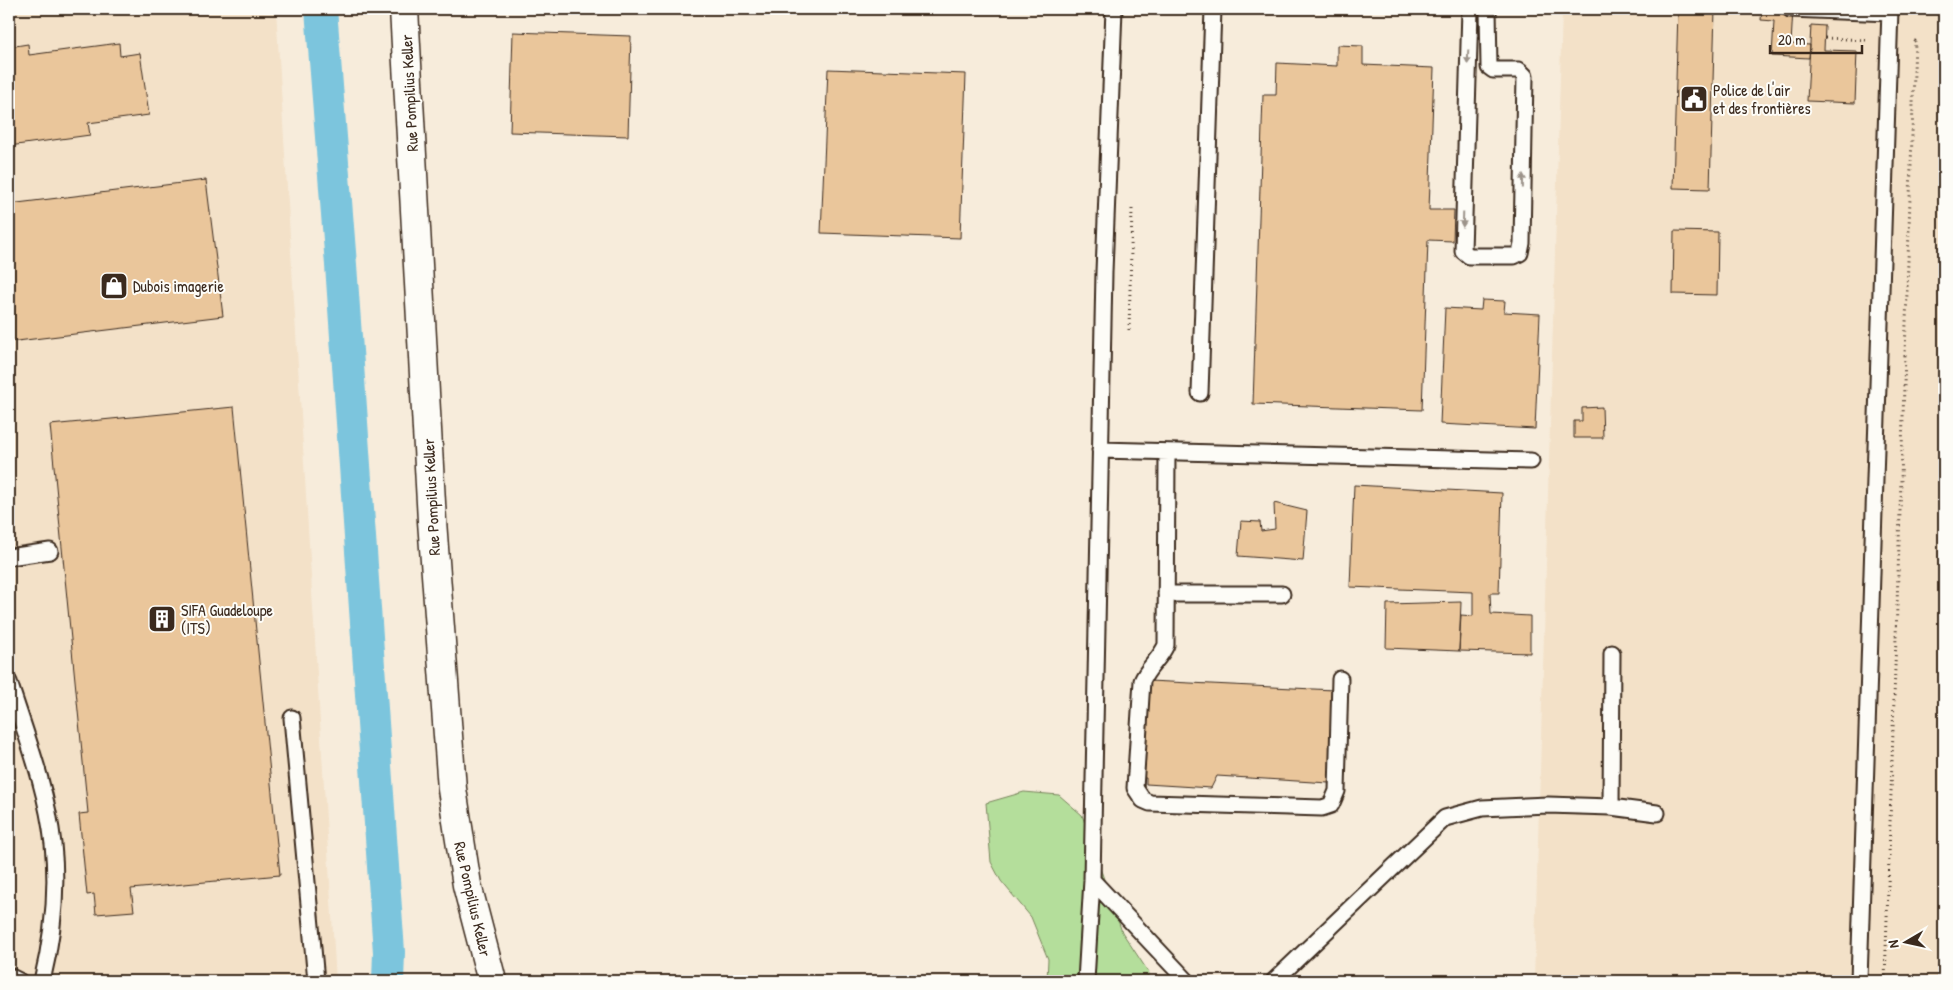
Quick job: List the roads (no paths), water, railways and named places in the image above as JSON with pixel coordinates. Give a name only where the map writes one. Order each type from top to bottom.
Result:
[{"type":"street","name":"Rue Pompilius Keller","points":[[404,9],[431,511],[452,789],[467,885],[492,981]]},
{"type":"lane","points":[[1086,981],[1092,880],[1104,272],[1114,9]]},
{"type":"lane","points":[[1200,393],[1213,9]]},
{"type":"lane","points":[[1470,9],[1463,251],[1469,256],[1514,256],[1520,253],[1522,243],[1525,76],[1519,70],[1493,70],[1489,67],[1488,9]]},
{"type":"lane","points":[[1790,9],[1890,11],[1859,981]]},
{"type":"lane","points":[[1100,450],[1531,461]]},
{"type":"lane","points":[[1167,452],[1166,645],[1162,654],[1148,670],[1142,681],[1135,788],[1143,800],[1150,803],[1322,808],[1331,805],[1337,791],[1340,680]]},
{"type":"lane","points":[[9,557],[50,551]]},
{"type":"lane","points":[[1166,594],[1282,594]]},
{"type":"lane","points":[[1611,807],[1612,653]]},
{"type":"lane","points":[[9,682],[38,772],[53,843],[55,880],[54,919],[42,981]]},
{"type":"lane","points":[[292,718],[316,981]]},
{"type":"lane","points":[[1274,981],[1445,818],[1482,808],[1548,805],[1611,807],[1657,814]]},
{"type":"lane","points":[[1092,880],[1187,981]]},
{"type":"lane","points":[[9,976],[19,981]]},
{"type":"waterway","points":[[321,9],[341,265],[389,952],[388,981]]},
{"type":"place","name":"Police de l'air et des frontières","points":[[1694,99]]},
{"type":"place","name":"Dubois imagerie","points":[[114,286]]},
{"type":"place","name":"SIFA Guadeloupe (ITS)","points":[[162,619]]}]
